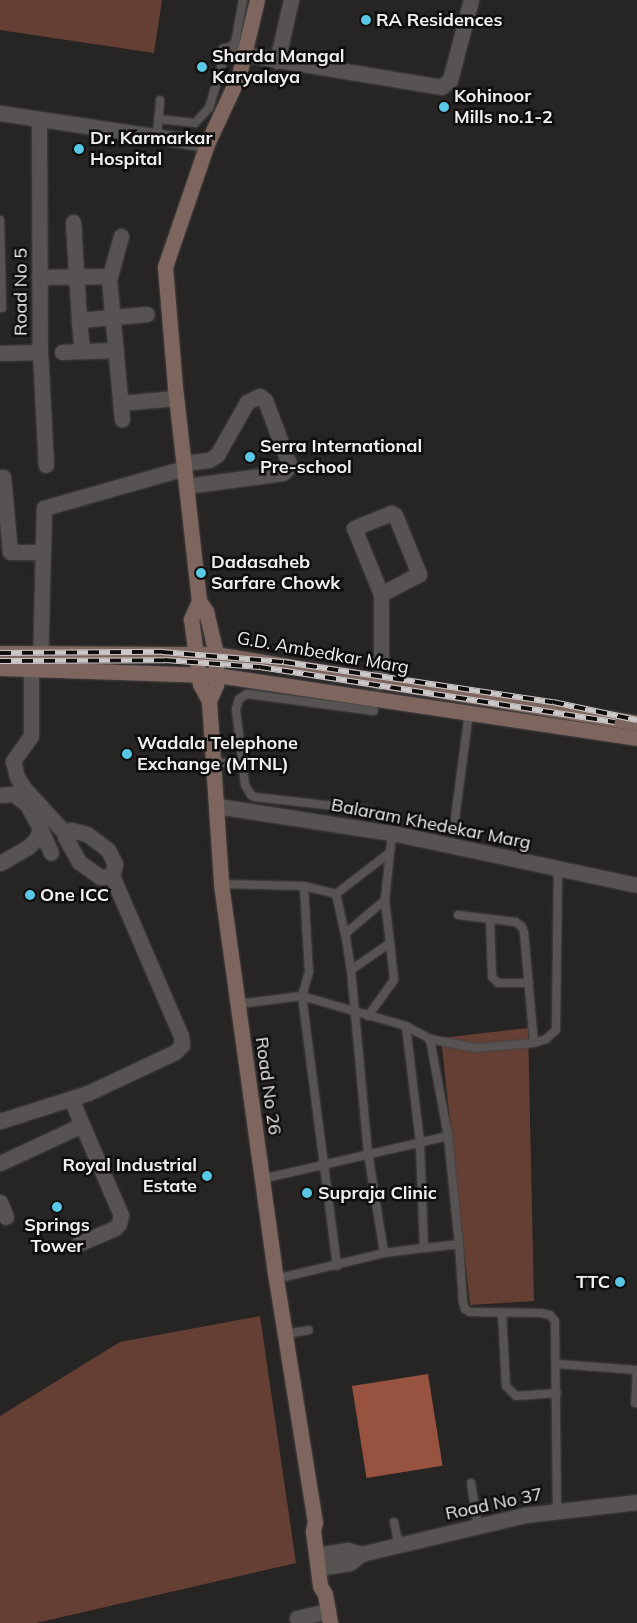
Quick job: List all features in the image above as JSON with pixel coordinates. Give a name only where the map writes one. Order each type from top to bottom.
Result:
[{"type":"street","points":[[209,701],[200,684],[191,619],[199,601],[176,398],[165,267],[207,144],[239,75],[257,0]]},
{"type":"street","points":[[277,61],[291,0]]},
{"type":"street","points":[[224,51],[244,56],[442,87],[450,80],[471,0]]},
{"type":"street","points":[[0,113],[207,144]]},
{"type":"street","name":"Road No 5","points":[[39,119],[40,352],[46,465]]},
{"type":"street","points":[[73,222],[82,351]]},
{"type":"street","points":[[121,236],[110,276],[122,419]]},
{"type":"street","points":[[39,277],[110,276]]},
{"type":"street","points":[[79,320],[147,314]]},
{"type":"street","points":[[62,352],[116,350]]},
{"type":"street","points":[[0,353],[40,352]]},
{"type":"street","points":[[112,876],[100,876],[79,862],[67,844],[65,833],[24,788],[17,777],[13,761],[30,736],[37,663],[44,508],[184,465],[209,460],[217,455],[247,402],[257,396],[263,397],[289,468],[283,473],[186,486]]},
{"type":"street","points":[[120,403],[176,398]]},
{"type":"street","points":[[209,460],[213,482]]},
{"type":"street","points":[[0,476],[3,477],[10,552],[42,552]]},
{"type":"street","points":[[381,594],[418,575],[420,571],[395,515],[391,513],[354,528],[381,594],[384,699]]},
{"type":"street","name":"Road No 26","points":[[199,601],[206,611],[216,654],[216,685],[209,701],[215,763],[222,884],[276,1279],[315,1522],[312,1531],[321,1561],[320,1586],[325,1594],[329,1617]]},
{"type":"street","name":"G.D. Ambedkar Marg","points":[[0,668],[37,663],[197,653],[216,654],[637,723]]},
{"type":"street","name":"G.D. Ambedkar Marg","points":[[0,654],[37,663],[216,675],[340,700],[384,699],[567,729],[637,738]]},
{"type":"street","points":[[567,729],[569,712]]},
{"type":"street","points":[[0,796],[13,794],[27,804],[48,854]]},
{"type":"street","name":"Balaram Khedekar Marg","points":[[217,806],[392,833],[637,885]]},
{"type":"street","points":[[2,1116],[88,1093],[175,1052],[182,1045],[181,1036],[112,876],[115,864],[108,850],[87,834],[71,830],[65,833]]},
{"type":"street","points":[[0,863],[28,847],[38,833]]},
{"type":"street","points":[[71,1099],[121,1220],[115,1228],[78,1244]]},
{"type":"street","points":[[0,1163],[82,1125]]},
{"type":"street","points":[[0,1202],[6,1217]]},
{"type":"street","name":"Road No 37","points":[[321,1561],[348,1550],[361,1554],[478,1526],[558,1510],[637,1502]]},
{"type":"street","points":[[297,1618],[329,1617]]},
{"type":"lane","points":[[158,118],[195,122],[203,115],[212,101],[224,51],[235,43],[243,0]]},
{"type":"lane","points":[[156,136],[160,100]]},
{"type":"lane","points":[[203,115],[216,128]]},
{"type":"lane","points":[[0,220],[2,308],[0,308]]},
{"type":"lane","points":[[370,810],[255,797],[245,785],[236,709],[237,703],[242,696],[247,694],[340,700],[374,712]]},
{"type":"lane","points":[[455,819],[468,712]]},
{"type":"lane","points":[[215,763],[242,762]]},
{"type":"lane","points":[[319,822],[320,804]]},
{"type":"lane","points":[[368,1016],[394,980],[385,900],[388,853],[392,833]]},
{"type":"lane","points":[[336,894],[388,853]]},
{"type":"lane","points":[[238,1004],[302,996],[355,1013],[406,1026],[430,1039],[475,1048],[534,1043],[546,1039],[556,1030],[558,868]]},
{"type":"lane","points":[[222,884],[304,886],[336,894]]},
{"type":"lane","points":[[304,886],[309,972],[302,996],[337,1266]]},
{"type":"lane","points":[[336,894],[345,934],[350,970],[368,1153],[384,1253]]},
{"type":"lane","points":[[345,934],[385,900]]},
{"type":"lane","points":[[458,915],[516,922],[522,927],[534,1043]]},
{"type":"lane","points":[[490,919],[492,977],[498,983],[529,983]]},
{"type":"lane","points":[[350,970],[390,943]]},
{"type":"lane","points":[[406,1026],[420,1142],[424,1248]]},
{"type":"lane","points":[[430,1039],[448,1136],[459,1244],[462,1302],[470,1312],[550,1315],[555,1321],[558,1510]]},
{"type":"lane","points":[[262,1179],[448,1136]]},
{"type":"lane","points":[[276,1279],[337,1266],[384,1253],[459,1244]]},
{"type":"lane","points":[[502,1313],[506,1386],[516,1396],[557,1393]]},
{"type":"lane","points":[[285,1334],[309,1330]]},
{"type":"lane","points":[[557,1364],[637,1370],[634,1402],[637,1403]]},
{"type":"lane","points":[[471,1483],[478,1526]]},
{"type":"lane","points":[[394,1522],[399,1545]]},
{"type":"shaded area","points":[[0,0],[162,0],[154,53],[0,30]]},
{"type":"shaded area","points":[[528,1028],[534,1301],[470,1305],[441,1038]]},
{"type":"shaded area","points":[[260,1316],[296,1563],[36,1623],[0,1623],[0,1416],[120,1342]]},
{"type":"shaded area","points":[[428,1374],[443,1466],[366,1478],[352,1386]]},
{"type":"railway","points":[[0,653],[162,652],[284,662],[553,702],[637,720]]},
{"type":"railway","points":[[0,661],[165,660],[260,667],[615,722]]},
{"type":"place","name":"RA Residences","points":[[366,20]]},
{"type":"place","name":"Sharda Mangal Karyalaya","points":[[202,67]]},
{"type":"place","name":"Kohinoor Mills no.1-2","points":[[444,107]]},
{"type":"place","name":"Dr. Karmarkar Hospital","points":[[79,149]]},
{"type":"place","name":"Serra International Pre-school","points":[[250,457]]},
{"type":"place","name":"Dadasaheb Sarfare Chowk","points":[[201,573]]},
{"type":"place","name":"Wadala Telephone Exchange (MTNL)","points":[[127,754]]},
{"type":"place","name":"One ICC","points":[[30,895]]},
{"type":"place","name":"Royal Industrial Estate","points":[[207,1176]]},
{"type":"place","name":"Supraja Clinic","points":[[307,1193]]},
{"type":"place","name":"Springs Tower","points":[[57,1207]]},
{"type":"place","name":"TTC","points":[[620,1282]]}]
